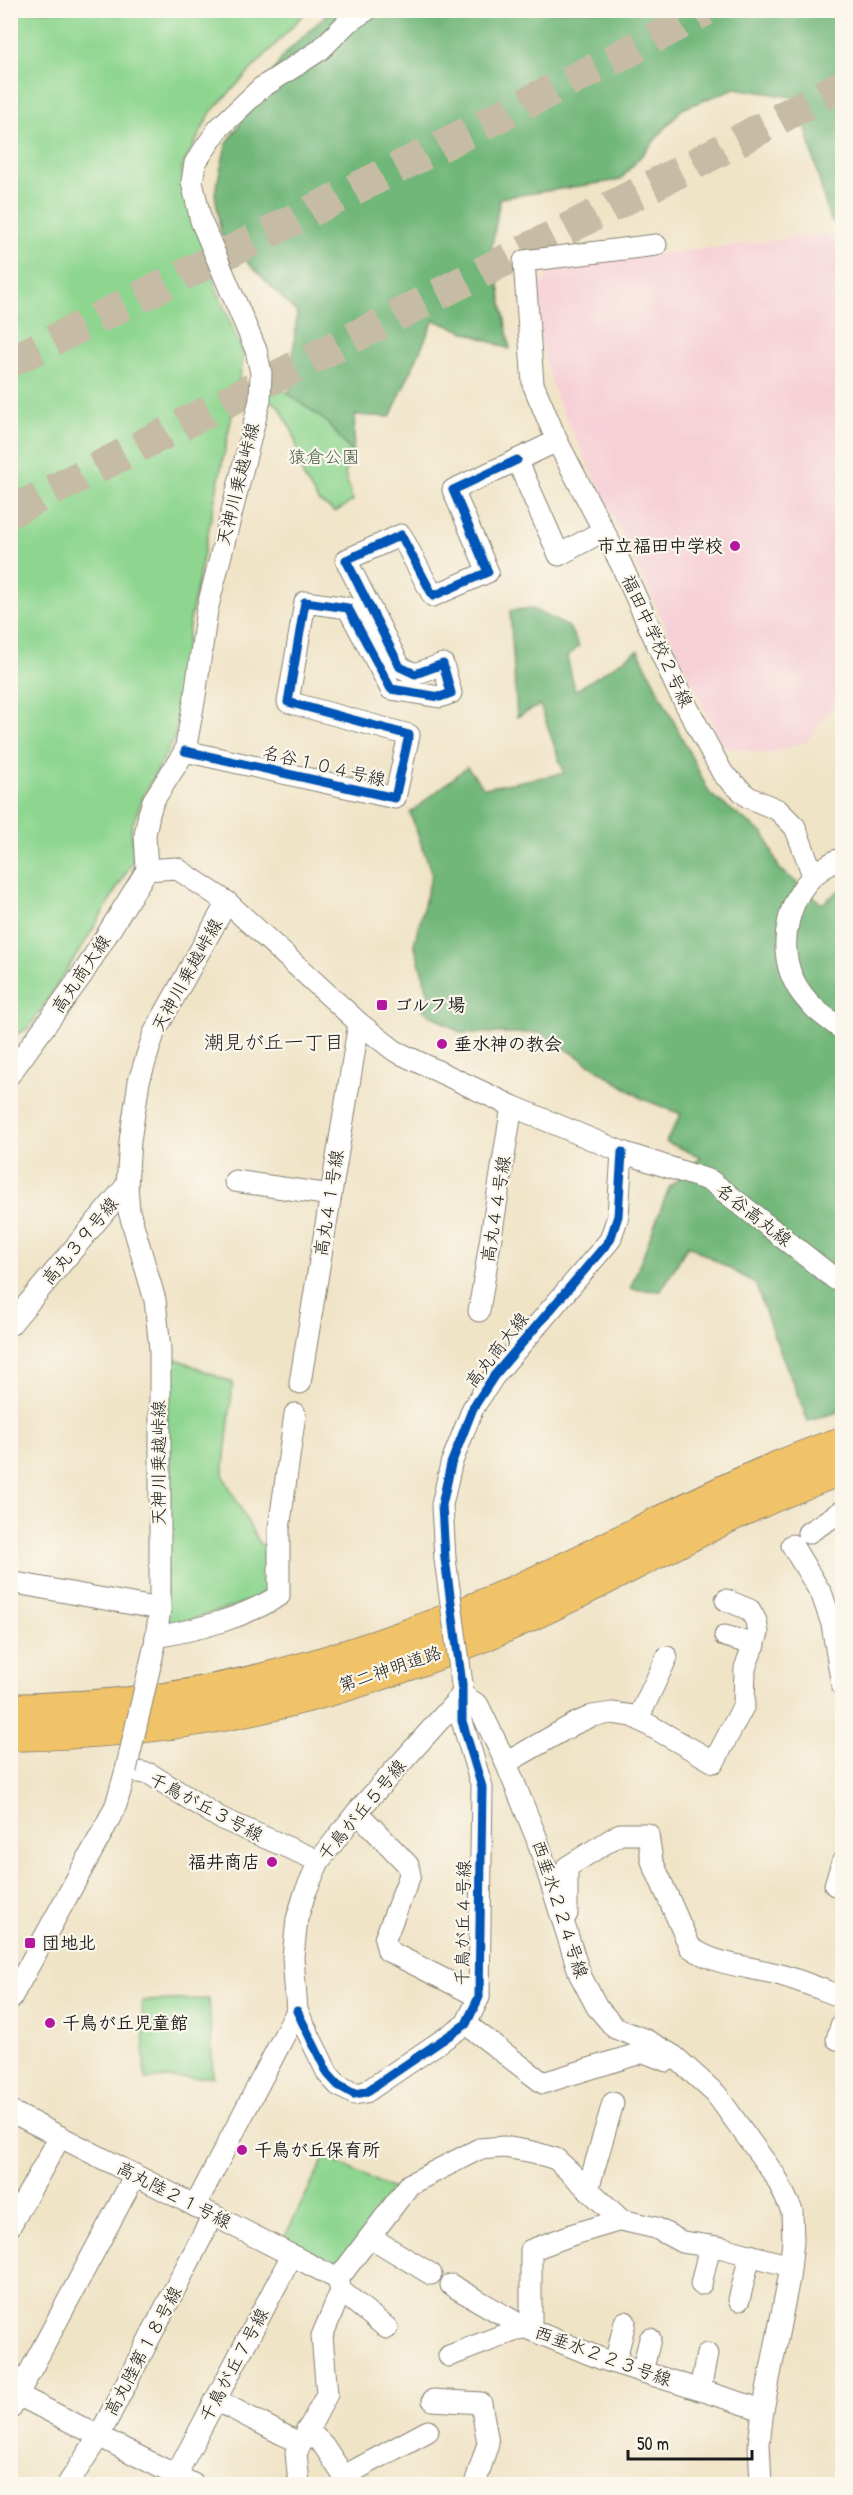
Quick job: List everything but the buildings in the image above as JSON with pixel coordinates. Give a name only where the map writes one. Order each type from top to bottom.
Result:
[{"type":"highway","name":"第二神明道路","points":[[10,1710],[70,1708],[163,1699],[250,1683],[333,1661],[418,1632],[506,1596],[736,1484],[843,1443]]},
{"type":"highway","name":"第二神明道路","points":[[10,1735],[71,1733],[165,1724],[253,1709],[345,1685],[428,1657],[511,1623],[747,1508],[843,1469]]},
{"type":"street","name":"天神川乗越峠線","points":[[10,2000],[116,1805],[126,1770],[160,1609],[158,1318],[129,1211],[127,1185],[135,1106],[143,1066],[154,1033],[226,902],[177,868],[147,870],[145,835],[153,801],[185,752],[207,610],[260,400],[261,373],[249,334],[233,302],[201,221],[193,191],[192,172],[204,147],[219,128],[261,88],[320,50],[348,22],[367,10]]},
{"type":"street","name":"福田中学校２号線","points":[[656,245],[524,261],[532,384],[557,441],[621,564],[676,686],[723,774],[748,797],[778,810],[795,827],[813,875]]},
{"type":"street","points":[[557,441],[518,460],[560,555],[603,531]]},
{"type":"street","name":"名谷１０４号線","points":[[185,752],[395,798],[409,735],[288,702],[305,602],[348,608],[391,689],[440,697],[451,693],[443,664],[415,674],[400,667],[346,560],[401,535],[433,596],[488,572],[453,490],[518,460]]},
{"type":"street","points":[[843,859],[836,860],[813,875],[796,898],[789,920],[786,950],[794,981],[819,1014],[843,1029]]},
{"type":"street","name":"高丸商大線","points":[[10,1074],[82,975],[147,870]]},
{"type":"street","points":[[226,902],[359,1023],[395,1051],[512,1106],[622,1152]]},
{"type":"street","name":"高丸４１号線","points":[[300,1383],[359,1023]]},
{"type":"street","name":"高丸４４号線","points":[[479,1311],[512,1106]]},
{"type":"street","name":"高丸商大線","points":[[462,1689],[445,1559],[442,1505],[451,1464],[473,1408],[494,1376],[610,1240],[618,1216],[622,1152]]},
{"type":"street","name":"名谷高丸線","points":[[622,1152],[711,1181],[835,1279],[843,1282]]},
{"type":"street","points":[[235,1181],[331,1195]]},
{"type":"street","name":"高丸３９号線","points":[[10,1325],[127,1185]]},
{"type":"street","points":[[155,1640],[205,1628],[255,1610],[279,1596],[279,1529],[295,1414]]},
{"type":"street","points":[[843,1511],[800,1539],[810,1571],[829,1614],[843,1686]]},
{"type":"street","points":[[10,1582],[160,1609]]},
{"type":"street","points":[[506,1763],[592,1716],[612,1713],[633,1716],[714,1762],[744,1705],[745,1668],[758,1633],[756,1621],[750,1610],[726,1600]]},
{"type":"street","points":[[725,1636],[755,1646]]},
{"type":"street","points":[[638,1719],[667,1657]]},
{"type":"street","name":"西垂水２２４号線","points":[[462,1689],[478,1705],[506,1763],[537,1839],[580,1975],[597,2007],[615,2028],[646,2040],[674,2056],[694,2072],[730,2112],[776,2177],[792,2211],[793,2241],[790,2266],[763,2410],[759,2444],[761,2484]]},
{"type":"street","name":"千鳥が丘５号線","points":[[297,2011],[292,1957],[297,1919],[319,1861],[357,1812],[462,1689]]},
{"type":"street","name":"千鳥が丘４号線","points":[[462,1689],[462,1721],[482,1788],[479,1997],[466,2024]]},
{"type":"street","name":"千鳥が丘３号線","points":[[126,1770],[150,1774],[220,1818],[319,1861]]},
{"type":"street","points":[[357,1812],[408,1865],[410,1875],[386,1939],[387,1951],[479,1997]]},
{"type":"street","points":[[567,1936],[567,1867],[620,1834],[648,1834],[652,1861],[690,1947],[701,1954],[736,1967],[783,1975],[843,1997]]},
{"type":"street","points":[[835,1885],[843,1863]]},
{"type":"street","points":[[297,2011],[328,2074],[338,2085],[354,2094],[366,2092],[466,2024],[543,2083],[644,2052],[694,2072]]},
{"type":"street","points":[[204,2210],[297,2011]]},
{"type":"street","points":[[588,2189],[613,2103]]},
{"type":"street","name":"高丸陸２１号線","points":[[10,2111],[292,2255],[340,2285],[387,2328]]},
{"type":"street","points":[[10,2226],[60,2137]]},
{"type":"street","points":[[299,2484],[296,2453],[327,2394],[322,2336],[340,2285],[370,2237],[410,2184],[479,2149],[504,2147],[556,2159],[621,2220]]},
{"type":"street","points":[[135,2175],[13,2398],[99,2436],[189,2482]]},
{"type":"street","name":"高丸陸第１８号線","points":[[68,2484],[99,2436],[204,2210]]},
{"type":"street","points":[[449,2356],[527,2328],[531,2250],[621,2220],[656,2228],[682,2242],[710,2246],[790,2266]]},
{"type":"street","points":[[370,2237],[431,2274]]},
{"type":"street","points":[[701,2284],[710,2246]]},
{"type":"street","name":"千鳥が丘７号線","points":[[189,2482],[216,2400],[292,2255]]},
{"type":"street","points":[[740,2300],[750,2255]]},
{"type":"street","name":"西垂水２２３号線","points":[[451,2285],[527,2328],[615,2363],[763,2410]]},
{"type":"street","points":[[615,2363],[625,2322]]},
{"type":"street","points":[[642,2372],[650,2339]]},
{"type":"street","points":[[700,2390],[707,2354]]},
{"type":"street","points":[[216,2400],[324,2445],[347,2480],[428,2431]]},
{"type":"street","points":[[434,2400],[481,2403],[488,2443],[475,2484]]},
{"type":"shaded area","name":"市立福田中学校","points":[[826,234],[842,246],[842,692],[808,741],[767,754],[723,746],[557,399],[544,357],[535,294],[550,273],[562,266]]},
{"type":"green space","points":[[11,11],[307,11],[211,112],[181,170],[216,287],[244,356],[189,626],[175,737],[144,795],[131,828],[134,859],[87,939],[29,1028],[11,1037]]},
{"type":"green space","points":[[330,11],[842,11],[842,232],[829,218],[798,98],[735,88],[682,109],[620,180],[500,198],[492,246],[510,349],[434,320],[390,417],[355,415],[353,454],[327,422],[289,394],[297,313],[221,235],[215,193],[226,145],[284,55]]},
{"type":"green space","name":"猿倉公園","points":[[265,371],[289,394],[327,422],[353,454],[345,474],[353,501],[335,512],[318,501],[303,476],[294,435],[279,406],[264,397]]},
{"type":"green space","points":[[530,608],[569,627],[579,646],[567,657],[575,691],[638,650],[710,794],[765,835],[779,868],[822,904],[842,888],[842,1411],[808,1421],[755,1283],[688,1245],[661,1291],[630,1289],[669,1188],[701,1157],[666,1142],[681,1114],[643,1099],[542,1033],[461,1033],[423,1010],[430,999],[414,944],[432,874],[410,813],[467,767],[484,788],[564,773],[540,705],[517,717],[510,611]]},
{"type":"green space","points":[[167,1355],[233,1383],[223,1475],[259,1543],[270,1548],[269,1589],[261,1597],[166,1628]]},
{"type":"green space","points":[[209,1999],[213,2077],[145,2079],[142,2001]]},
{"type":"green space","points":[[325,2157],[399,2192],[340,2267],[330,2268],[282,2242]]},
{"type":"tunnel","points":[[10,362],[624,54],[706,10]]},
{"type":"tunnel","points":[[10,512],[685,169],[842,85]]},
{"type":"cycle path","points":[[185,751],[395,798],[409,735],[288,702],[305,602],[348,608],[391,689],[440,697],[451,693],[443,664],[415,674],[400,667],[346,560],[401,535],[433,596],[488,572],[453,490],[517,460]]},
{"type":"cycle path","points":[[297,2011],[328,2074],[338,2085],[354,2094],[366,2092],[466,2024],[479,1997],[482,1787],[462,1721],[462,1684],[445,1559],[442,1505],[451,1464],[473,1408],[494,1376],[610,1240],[618,1216],[622,1152]]},
{"type":"place","name":"市立福田中学校","points":[[735,546]]},
{"type":"place","name":"ゴルフ場","points":[[382,1005]]},
{"type":"place","name":"垂水神の教会","points":[[442,1044]]},
{"type":"place","name":"福井商店","points":[[272,1862]]},
{"type":"place","name":"団地北","points":[[30,1943]]},
{"type":"place","name":"千鳥が丘児童館","points":[[50,2023]]},
{"type":"place","name":"千鳥が丘保育所","points":[[242,2150]]},
{"type":"district","name":"潮見が丘一丁目","points":[[274,1042]]}]
